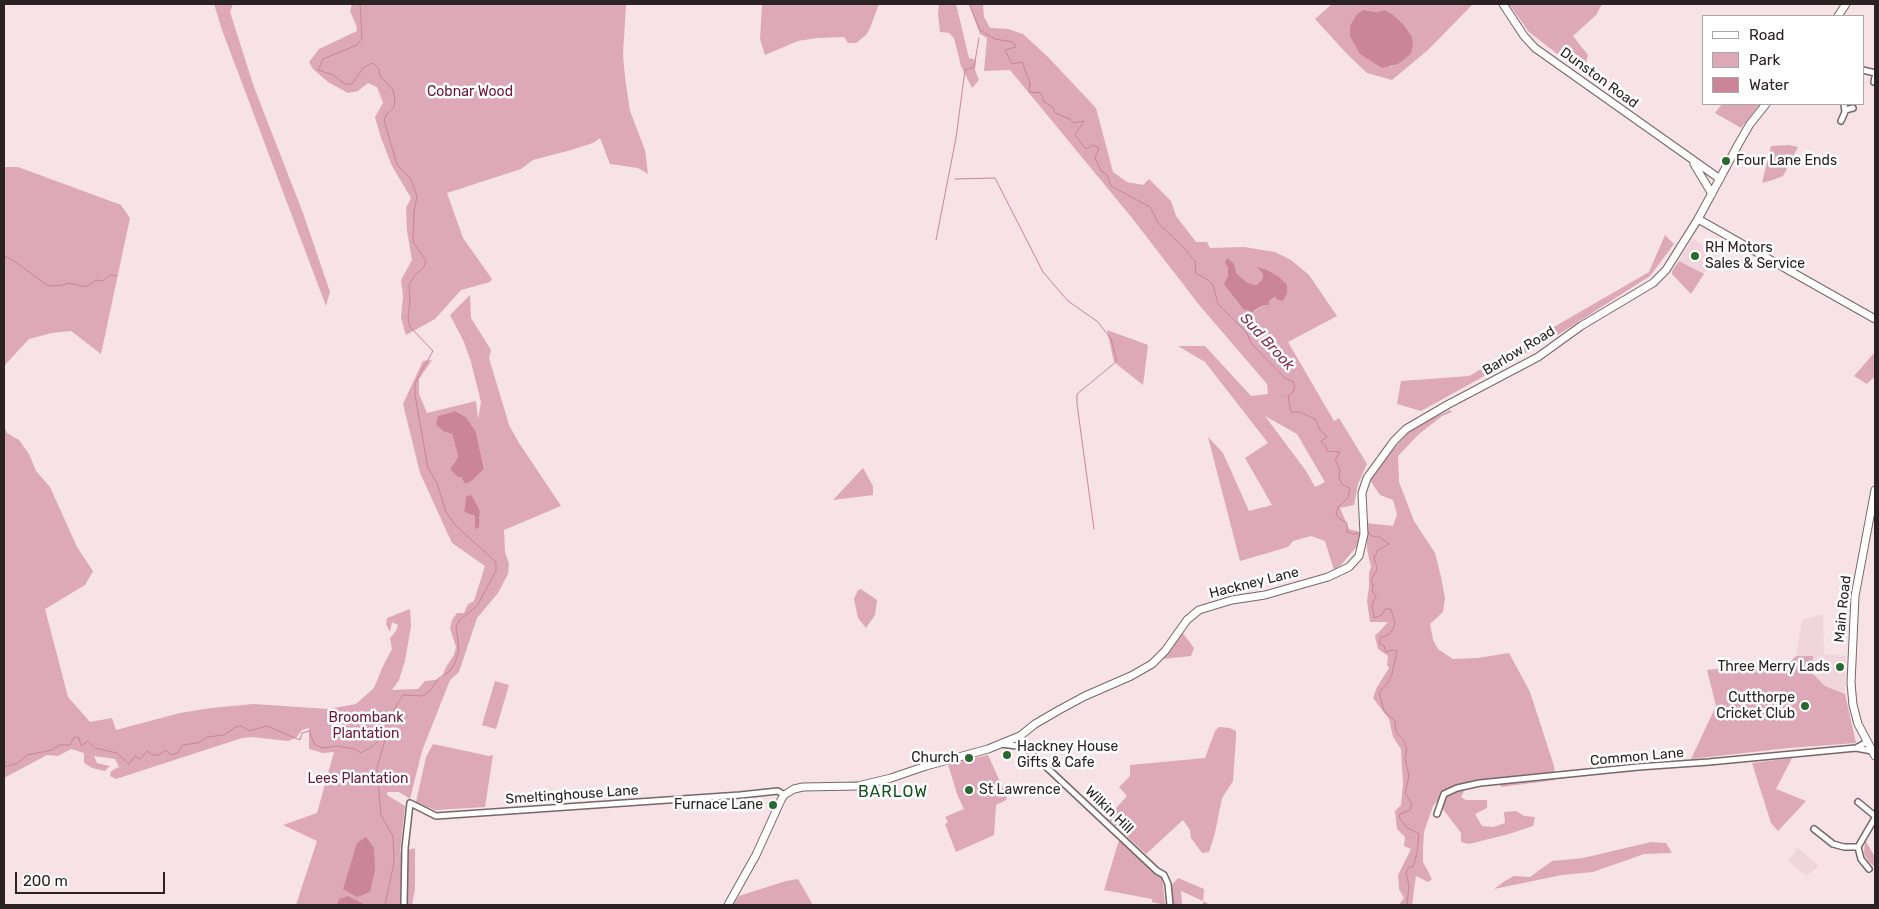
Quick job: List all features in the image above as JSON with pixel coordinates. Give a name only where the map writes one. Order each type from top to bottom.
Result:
[{"type":"main road","name":"Dunston Road","points":[[1503,4],[1524,36],[1535,48],[1720,179]]},
{"type":"main road","points":[[1839,15],[1846,4]]},
{"type":"main road","name":"Barlow Road","points":[[1361,505],[1362,493],[1367,478],[1383,454],[1406,429],[1538,357],[1581,326],[1653,283],[1663,274],[1698,219],[1750,124],[1765,105]]},
{"type":"main road","name":"Dunston Road","points":[[1693,161],[1712,194]]},
{"type":"main road","points":[[1698,219],[1875,319]]},
{"type":"main road","name":"Main Road","points":[[1874,754],[1858,724],[1853,705],[1851,662],[1855,596],[1875,490]]},
{"type":"main road","name":"Hackney Lane","points":[[784,795],[803,787],[858,786],[866,784],[988,749],[1020,736],[1034,724],[1058,710],[1131,676],[1152,664],[1165,651],[1186,620],[1199,610],[1232,600],[1265,595],[1305,584],[1328,577],[1349,567],[1359,556],[1364,534],[1361,505]]},
{"type":"main road","points":[[728,905],[756,855],[784,795]]},
{"type":"street","points":[[1864,71],[1875,77]]},
{"type":"street","points":[[1841,121],[1844,107],[1853,108]]},
{"type":"street","name":"Wilkin Hill","points":[[1020,736],[1025,747],[1157,871],[1164,875],[1168,884],[1170,905]]},
{"type":"street","name":"Common Lane","points":[[1437,814],[1444,794],[1457,788],[1480,784],[1638,767],[1856,748],[1867,742]]},
{"type":"street","points":[[1001,744],[1025,747]]},
{"type":"street","name":"Common Lane","points":[[1856,748],[1874,754]]},
{"type":"street","name":"Smeltinghouse Lane","points":[[404,905],[405,848],[410,803],[436,816],[778,791],[784,795]]},
{"type":"street","points":[[1858,802],[1875,817],[1858,847],[1861,859],[1869,869]]},
{"type":"street","points":[[1814,829],[1832,844],[1858,847]]},
{"type":"shaded area","points":[[1693,238],[1716,255],[1704,274],[1679,261]]},
{"type":"shaded area","points":[[1823,614],[1824,654],[1846,656],[1845,694],[1825,686],[1813,674],[1813,657],[1796,656],[1802,620]]},
{"type":"shaded area","points":[[1798,848],[1819,866],[1806,876],[1788,861]]},
{"type":"green space","points":[[214,4],[233,4],[230,12],[254,87],[303,213],[330,292],[326,306],[222,30]]},
{"type":"green space","name":"Cobnar Wood","points":[[352,4],[626,4],[623,55],[625,77],[630,111],[645,150],[648,174],[638,168],[610,164],[600,138],[593,143],[533,160],[521,169],[447,193],[463,238],[492,279],[490,282],[461,290],[435,319],[406,335],[401,318],[403,296],[401,280],[412,260],[407,231],[406,208],[411,198],[392,166],[381,138],[375,117],[383,103],[377,87],[368,83],[358,91],[348,93],[328,82],[313,69],[309,62],[319,49],[357,31],[350,11]]},
{"type":"green space","points":[[762,4],[879,4],[866,35],[856,43],[848,43],[844,37],[817,38],[798,41],[765,55],[760,39]]},
{"type":"green space","points":[[939,4],[956,4],[969,58],[976,60],[975,70],[979,80],[972,88],[961,66],[954,38],[949,33],[940,32]]},
{"type":"green space","points":[[969,4],[983,4],[984,17],[990,28],[1008,29],[1023,34],[1048,57],[1096,108],[1113,172],[1127,182],[1143,185],[1149,179],[1171,201],[1176,216],[1196,242],[1207,242],[1210,248],[1244,247],[1275,252],[1291,260],[1309,275],[1337,316],[1288,342],[1334,421],[1339,418],[1367,464],[1358,484],[1354,505],[1340,508],[1349,529],[1361,532],[1358,545],[1341,565],[1334,570],[1325,541],[1311,536],[1293,541],[1288,547],[1240,561],[1208,437],[1223,453],[1249,511],[1272,505],[1245,458],[1268,443],[1205,362],[1178,346],[1205,346],[1251,396],[1268,394],[1267,384],[1200,306],[1132,218],[1010,70],[984,71],[987,38],[980,34]],"holes":[[[1234,264],[1237,274],[1248,283],[1256,285],[1262,280],[1263,274],[1259,268],[1287,285],[1276,297],[1269,301],[1269,305],[1264,305],[1255,311],[1243,309],[1234,297],[1228,276],[1228,267]],[[1265,416],[1297,434],[1325,482],[1315,487],[1306,471]]]},
{"type":"green space","points":[[1332,4],[1473,4],[1428,50],[1392,80],[1367,73],[1315,19]],"holes":[[[1364,10],[1376,12],[1384,10],[1406,58],[1390,67]]]},
{"type":"green space","points":[[1509,4],[1602,4],[1596,15],[1573,36],[1588,55],[1583,74],[1529,32]]},
{"type":"green space","points":[[1721,105],[1759,105],[1741,128],[1715,113]]},
{"type":"green space","points":[[1789,145],[1798,147],[1783,176],[1762,183],[1771,146]]},
{"type":"green space","points":[[4,167],[18,167],[121,205],[130,218],[101,354],[71,331],[52,333],[29,339],[4,366]]},
{"type":"green space","points":[[1665,235],[1674,244],[1650,276],[1553,338],[1421,411],[1397,404],[1401,381],[1469,376],[1649,272]]},
{"type":"green space","points":[[1679,261],[1704,274],[1691,294],[1672,274]]},
{"type":"green space","points":[[470,295],[471,318],[491,350],[489,358],[509,425],[561,506],[504,530],[505,552],[509,564],[508,574],[498,593],[477,618],[459,672],[450,680],[422,751],[410,799],[399,792],[387,792],[387,795],[405,806],[400,852],[415,848],[415,889],[412,905],[296,905],[317,841],[283,825],[317,813],[334,752],[323,753],[309,749],[309,728],[302,730],[296,738],[288,741],[252,737],[242,738],[116,779],[110,776],[111,771],[119,767],[115,759],[94,756],[97,763],[110,766],[105,771],[92,768],[84,763],[84,753],[71,749],[58,756],[47,755],[4,778],[4,426],[7,433],[19,440],[29,454],[36,471],[50,487],[77,547],[93,571],[85,585],[45,609],[68,697],[90,722],[112,718],[116,730],[180,713],[211,708],[253,704],[328,709],[356,704],[374,688],[392,649],[390,638],[398,625],[392,622],[390,632],[386,624],[387,618],[410,609],[411,626],[405,661],[399,680],[392,690],[418,689],[425,681],[442,677],[454,655],[456,647],[450,628],[452,620],[457,613],[464,613],[468,604],[474,601],[485,566],[452,543],[420,473],[403,404],[423,361],[432,360],[419,379],[419,394],[427,413],[476,401],[478,419],[481,402],[471,362],[464,342],[450,315]],"holes":[[[455,411],[466,417],[476,432],[484,469],[465,484],[454,464],[458,456],[452,434],[438,416]],[[469,495],[480,511],[480,519],[476,520],[475,516],[464,512],[466,496]]]},
{"type":"green space","points":[[1107,330],[1148,345],[1143,385],[1114,362]]},
{"type":"green space","points":[[1875,352],[1875,376],[1867,384],[1854,376]]},
{"type":"green space","points":[[1450,410],[1452,412],[1442,416],[1419,434],[1398,456],[1399,482],[1414,521],[1435,553],[1445,598],[1443,612],[1430,624],[1433,640],[1438,649],[1453,659],[1478,658],[1509,653],[1530,692],[1554,766],[1555,780],[1501,787],[1498,779],[1467,785],[1461,797],[1466,800],[1487,800],[1487,808],[1475,814],[1482,826],[1493,827],[1505,823],[1504,812],[1516,811],[1524,816],[1535,817],[1533,826],[1469,844],[1461,842],[1461,833],[1437,801],[1433,806],[1424,832],[1423,862],[1432,879],[1428,882],[1416,876],[1412,905],[1399,905],[1404,898],[1399,889],[1398,875],[1411,849],[1404,846],[1405,837],[1397,829],[1395,811],[1401,805],[1403,784],[1401,749],[1393,737],[1389,719],[1373,698],[1377,687],[1389,668],[1387,665],[1388,656],[1378,649],[1375,636],[1388,622],[1370,622],[1367,601],[1371,567],[1367,549],[1367,523],[1393,526],[1397,514],[1393,500],[1380,495],[1370,480],[1385,459],[1408,433],[1426,421]]},
{"type":"green space","points":[[863,468],[873,486],[873,495],[833,500]]},
{"type":"green space","points":[[861,589],[877,600],[875,615],[866,628],[858,618],[854,599],[858,590]]},
{"type":"green space","points":[[1182,632],[1194,648],[1191,656],[1163,659]]},
{"type":"green space","points":[[1796,656],[1813,656],[1813,674],[1825,686],[1845,694],[1856,743],[1788,748],[1691,759],[1716,706],[1707,670],[1791,661]]},
{"type":"green space","points":[[495,681],[509,685],[496,729],[482,725]]},
{"type":"green space","points":[[1219,727],[1230,728],[1236,731],[1233,781],[1222,798],[1209,852],[1202,853],[1191,838],[1190,830],[1183,820],[1146,854],[1107,818],[1127,796],[1119,787],[1130,776],[1130,765],[1205,758],[1215,731]]},
{"type":"green space","points":[[433,744],[489,756],[493,755],[485,807],[435,810],[416,802],[426,757]]},
{"type":"green space","points":[[988,755],[1007,797],[1006,800],[996,805],[994,835],[956,852],[945,824],[948,822],[945,817],[964,809],[957,794],[948,764]]},
{"type":"green space","points":[[1792,758],[1776,789],[1806,801],[1778,831],[1771,823],[1752,763]]},
{"type":"green space","points":[[1119,840],[1156,873],[1162,875],[1165,905],[1152,902],[1152,899],[1104,890]]},
{"type":"green space","points":[[1865,840],[1875,857],[1875,867],[1864,854]]},
{"type":"green space","points":[[1651,842],[1666,843],[1672,853],[1644,854],[1593,872],[1562,875],[1494,889],[1514,876],[1530,877],[1552,861],[1583,858]]},
{"type":"green space","points":[[1178,878],[1204,889],[1203,901],[1181,891],[1182,905],[1173,905],[1171,886]]},
{"type":"green space","points":[[798,879],[813,905],[733,905],[739,896]]},
{"type":"water","points":[[1364,10],[1376,12],[1384,10],[1393,15],[1403,24],[1412,37],[1411,53],[1398,64],[1382,68],[1360,54],[1350,36],[1350,26],[1357,14]]},
{"type":"water","points":[[1226,259],[1229,259],[1234,264],[1237,274],[1248,283],[1256,285],[1262,280],[1263,274],[1257,267],[1279,277],[1287,285],[1287,293],[1283,301],[1275,297],[1269,301],[1269,305],[1264,305],[1252,312],[1243,309],[1224,284],[1228,276]]},
{"type":"water","points":[[455,411],[466,417],[476,432],[484,469],[465,484],[461,477],[458,477],[450,469],[458,456],[452,434],[443,431],[436,424],[438,416]]},
{"type":"water","points":[[466,496],[472,496],[480,511],[479,527],[475,529],[475,516],[464,512]]},
{"type":"water","points":[[366,837],[374,848],[375,870],[370,892],[357,897],[343,889],[357,843]]},
{"type":"water","points":[[348,896],[364,905],[337,905],[339,899]]},
{"type":"waterway","points":[[360,4],[362,38],[357,45],[323,59],[318,70],[333,75],[345,84],[352,84],[363,68],[373,63],[379,69],[380,76],[393,90],[394,107],[384,120],[397,165],[410,178],[417,196],[414,212],[413,242],[426,260],[424,267],[415,275],[409,285],[408,318],[410,327],[433,351],[415,383],[415,395],[428,468],[437,483],[446,512],[455,525],[496,562],[496,571],[477,606],[459,621],[456,626],[459,650],[450,671],[439,678],[430,691],[422,696],[403,695],[387,721],[387,733],[377,768],[381,815],[393,836],[394,863],[385,905]]},
{"type":"waterway","name":"Sud Brook","points":[[969,4],[980,30],[995,39],[1013,42],[1016,47],[1005,50],[1012,64],[1022,62],[1030,83],[1029,92],[1041,93],[1044,102],[1053,107],[1055,113],[1070,119],[1074,123],[1084,121],[1075,135],[1086,149],[1093,145],[1099,148],[1095,158],[1101,171],[1107,175],[1111,186],[1150,207],[1158,223],[1195,261],[1196,273],[1213,285],[1218,304],[1247,333],[1251,343],[1285,378],[1293,382],[1295,387],[1288,396],[1291,412],[1300,412],[1315,419],[1319,428],[1327,437],[1321,441],[1327,451],[1340,452],[1335,460],[1340,470],[1339,479],[1343,485],[1350,488],[1348,498],[1338,507],[1336,514],[1347,523],[1347,532],[1354,534],[1362,533]]},
{"type":"waterway","points":[[936,240],[956,138],[965,70],[974,67],[979,38]]},
{"type":"waterway","points":[[955,179],[995,178],[1043,272],[1068,301],[1098,322],[1111,339],[1117,361],[1077,394],[1094,529]]},
{"type":"waterway","points":[[4,256],[13,260],[48,286],[68,283],[88,286],[96,280],[103,281],[110,275],[117,276]]},
{"type":"waterway","name":"Sud Brook","points":[[1368,532],[1373,537],[1378,536],[1389,544],[1378,550],[1374,558],[1377,567],[1371,580],[1373,585],[1372,591],[1376,596],[1372,605],[1374,618],[1382,615],[1385,609],[1391,609],[1395,623],[1393,629],[1388,635],[1381,637],[1379,643],[1384,646],[1386,652],[1397,651],[1392,674],[1388,683],[1379,692],[1384,711],[1395,721],[1396,732],[1404,741],[1407,749],[1405,758],[1409,776],[1405,793],[1412,804],[1410,810],[1400,814],[1399,817],[1406,827],[1419,834],[1413,867],[1409,867],[1406,872],[1409,886],[1407,905]]},
{"type":"waterway","points":[[4,767],[18,763],[27,755],[52,750],[59,745],[70,745],[74,737],[79,738],[81,746],[88,741],[95,748],[117,753],[129,764],[135,756],[140,759],[147,751],[152,755],[158,755],[166,750],[171,755],[178,753],[182,745],[198,743],[207,737],[224,735],[236,727],[242,726],[249,731],[267,726],[300,740],[302,733],[309,731],[315,745],[324,748],[337,746],[355,749],[361,753],[387,734]]},
{"type":"place","name":"Four Lane Ends","points":[[1726,161]]},
{"type":"place","name":"RH Motors Sales & Service","points":[[1695,256]]},
{"type":"place","name":"Three Merry Lads","points":[[1840,667]]},
{"type":"place","name":"Cutthorpe Cricket Club","points":[[1805,706]]},
{"type":"place","name":"Hackney House Gifts & Cafe","points":[[1007,755]]},
{"type":"place","name":"Church","points":[[969,758]]},
{"type":"place","name":"St Lawrence","points":[[969,790]]},
{"type":"place","name":"Furnace Lane","points":[[773,805]]},
{"type":"district","name":"BARLOW","points":[[893,792]]},
{"type":"park label","name":"Broombank Plantation","points":[[366,726]]},
{"type":"park label","name":"Lees Plantation","points":[[358,779]]}]
